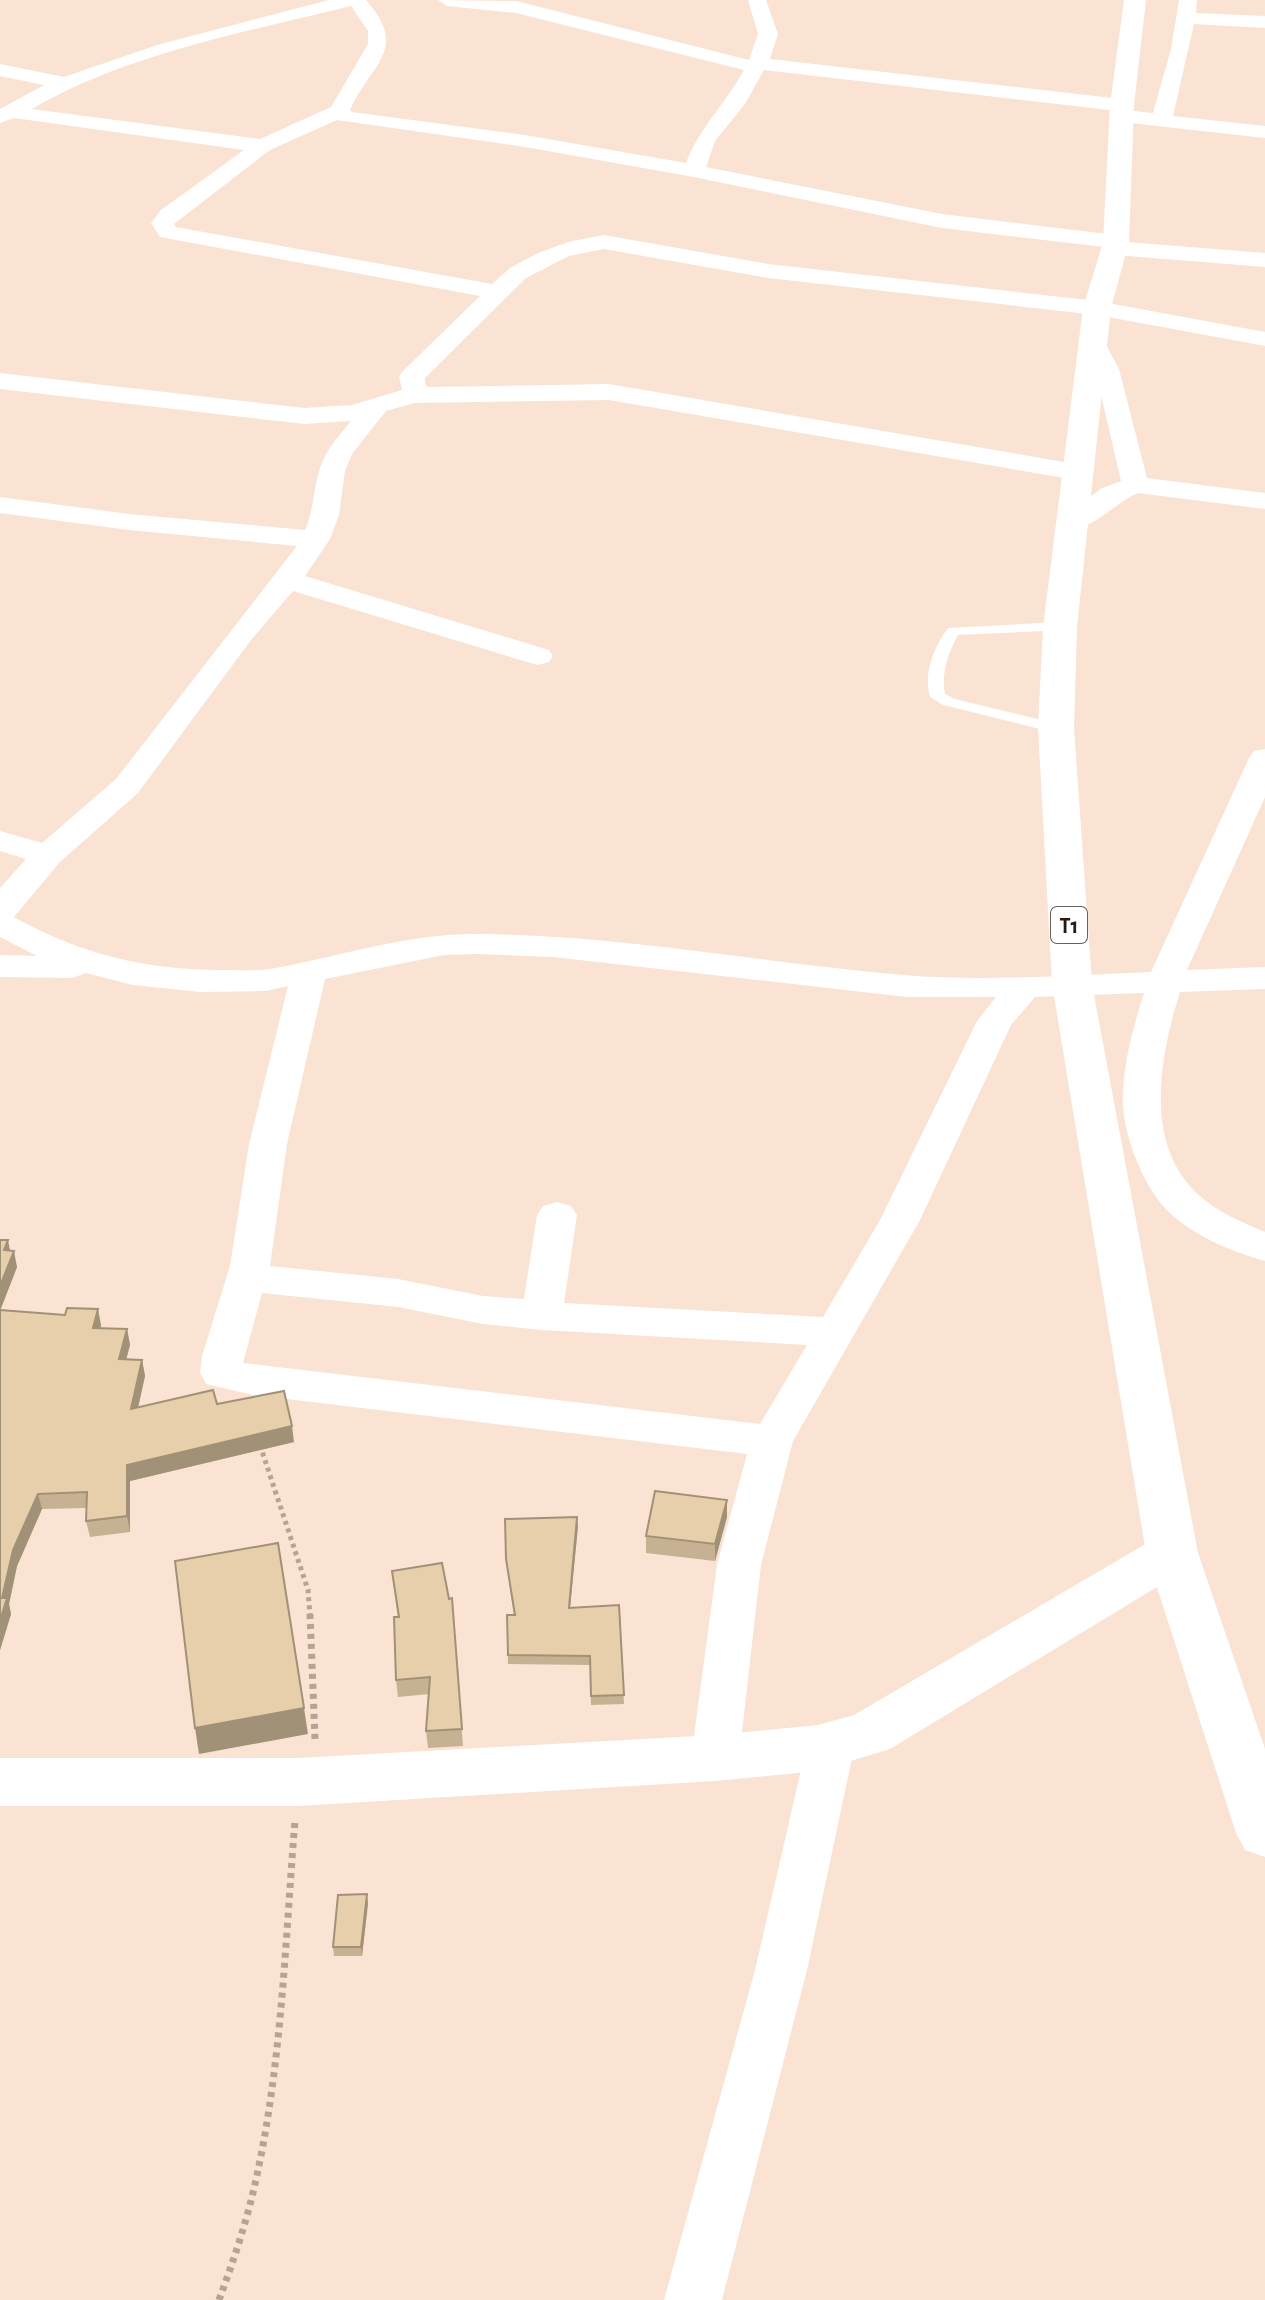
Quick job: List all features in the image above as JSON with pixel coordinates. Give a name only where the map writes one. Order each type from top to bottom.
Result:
[{"type":"main road","name":"T1","points":[[1135,0],[1122,110],[1116,245],[1095,325],[1060,627],[1056,728],[1072,984],[1172,1553],[1265,1833]]},
{"type":"main road","points":[[0,1782],[298,1782],[715,1758],[818,1748],[870,1733],[1172,1553]]},
{"type":"street","points":[[6,114],[66,84],[176,47],[354,0],[371,14],[379,30],[379,44],[339,111],[263,146],[169,215],[162,223],[163,228],[168,232],[497,292]]},
{"type":"street","points":[[447,0],[516,7],[756,65],[1122,110],[1161,121],[1265,132]]},
{"type":"street","points":[[694,171],[705,140],[735,104],[766,47],[768,34],[757,0]]},
{"type":"street","points":[[1161,121],[1181,49],[1186,9],[1265,22]]},
{"type":"street","points":[[0,70],[66,84]]},
{"type":"street","points":[[339,111],[346,117],[359,120],[490,135],[694,171],[930,219],[1116,245],[1265,260]]},
{"type":"street","points":[[6,114],[263,146]]},
{"type":"street","points":[[421,394],[412,387],[412,376],[507,279],[524,268],[589,244],[604,242],[1095,325],[1265,339]]},
{"type":"street","points":[[1095,325],[1135,485]]},
{"type":"street","points":[[0,381],[280,414],[331,415],[421,394],[609,392],[1076,472]]},
{"type":"street","points":[[0,913],[8,899],[48,855],[127,786],[241,634],[287,580],[316,539],[325,515],[332,471],[339,453],[377,406]]},
{"type":"street","points":[[1074,522],[1112,494],[1135,485],[1265,501]]},
{"type":"street","points":[[0,505],[129,522],[316,539]]},
{"type":"street","points":[[287,580],[538,656]]},
{"type":"street","points":[[1265,758],[1254,789],[1182,936],[1149,1031],[1140,1098],[1148,1150],[1157,1170],[1177,1198],[1204,1217],[1265,1247]]},
{"type":"street","points":[[0,841],[48,855]]},
{"type":"street","points":[[0,923],[39,945],[106,968]]},
{"type":"street","points":[[0,966],[106,968],[200,981],[266,980],[444,945],[506,944],[689,960],[907,986],[1025,987],[1265,978]]},
{"type":"street","points":[[309,973],[268,1144],[250,1266],[220,1369],[226,1375],[772,1441]]},
{"type":"street","points":[[715,1758],[739,1565],[772,1441],[900,1220],[995,1021],[1025,987]]},
{"type":"street","points":[[542,1316],[557,1215]]},
{"type":"street","points":[[245,1277],[398,1293],[483,1310],[542,1316],[835,1332]]},
{"type":"street","points":[[693,2300],[781,1970],[831,1744]]},
{"type":"lane","points":[[1056,728],[949,702],[938,697],[934,689],[946,641],[953,631],[1060,627]]},
{"type":"path","points":[[219,2300],[230,2272],[268,2127],[298,1782],[316,1738],[308,1590],[259,1442]]},
{"type":"building","points":[[0,1240],[8,1240],[4,1250],[14,1251],[0,1286]]},
{"type":"building","points":[[67,1308],[98,1309],[93,1328],[127,1329],[119,1359],[142,1360],[131,1409],[213,1390],[217,1404],[284,1391],[292,1426],[127,1465],[127,1516],[86,1521],[87,1492],[38,1494],[13,1550],[2,1598],[7,1598],[0,1621],[0,1310],[65,1315]]},
{"type":"building","points":[[655,1491],[727,1500],[715,1544],[646,1536]]},
{"type":"building","points":[[577,1517],[569,1608],[619,1605],[624,1695],[591,1696],[590,1656],[508,1655],[507,1615],[515,1615],[506,1559],[505,1519]]},
{"type":"building","points":[[278,1543],[304,1708],[195,1728],[175,1561]]},
{"type":"building","points":[[442,1563],[449,1599],[452,1598],[462,1729],[426,1731],[430,1677],[396,1680],[394,1617],[399,1617],[392,1571]]},
{"type":"building","points":[[367,1894],[361,1947],[333,1947],[338,1895]]}]
